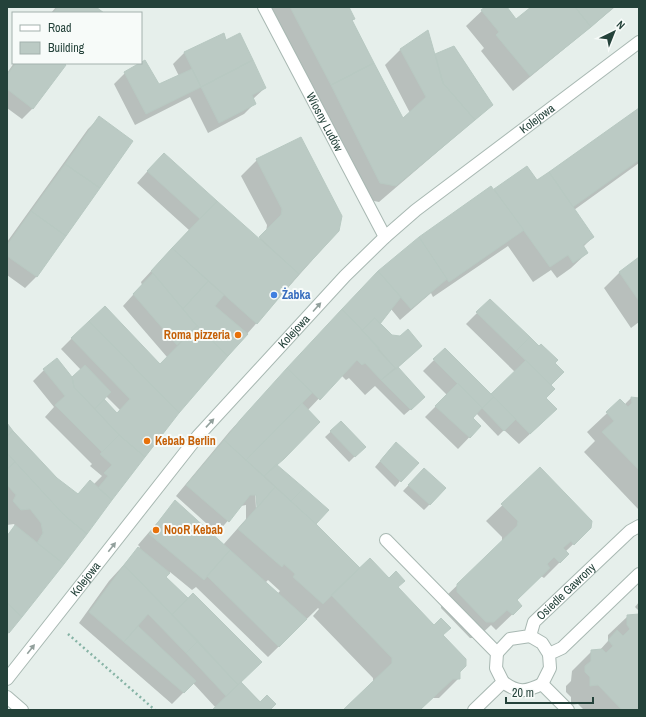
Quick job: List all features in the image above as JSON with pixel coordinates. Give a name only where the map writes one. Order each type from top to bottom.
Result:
[{"type":"street","name":"Wiosny Ludów","points":[[264,7],[385,237]]},
{"type":"street","name":"Kolejowa","points":[[7,679],[198,436],[345,276],[385,237],[416,210],[639,42]]},
{"type":"street","name":"Osiedle Gawrony","points":[[530,636],[534,622],[630,531],[639,526]]},
{"type":"street","points":[[386,540],[497,653]]},
{"type":"street","points":[[549,654],[562,648],[639,574]]},
{"type":"street","points":[[530,636],[542,643],[549,654],[550,668],[542,684],[528,690],[513,689],[503,682],[496,668],[497,653],[510,639],[530,636]]},
{"type":"street","points":[[474,710],[503,682]]},
{"type":"street","points":[[542,684],[568,710]]},
{"type":"street","points":[[7,698],[22,710]]},
{"type":"path","points":[[68,633],[155,710]]},
{"type":"building","points":[[58,7],[96,7],[103,12],[54,12]]},
{"type":"building","points":[[290,7],[349,7],[355,19],[352,20],[374,63],[331,85]]},
{"type":"building","points":[[485,7],[507,7],[516,19],[531,7],[575,7],[591,27],[530,76],[496,35],[499,32],[481,10]]},
{"type":"building","points":[[575,7],[614,7],[591,27]]},
{"type":"building","points":[[428,30],[443,83],[475,120],[396,186],[380,183],[331,85],[374,63],[403,118],[426,97],[400,49]]},
{"type":"building","points":[[224,33],[226,40],[240,33],[253,60],[201,87],[184,52]]},
{"type":"building","points":[[454,46],[493,105],[475,120],[443,83],[435,54]]},
{"type":"building","points":[[145,60],[159,84],[192,69],[201,87],[146,114],[124,72],[138,64],[142,64],[142,62]]},
{"type":"building","points":[[253,60],[266,88],[252,95],[256,104],[219,123],[201,87]]},
{"type":"building","points":[[15,64],[66,65],[33,109],[7,89],[7,75]]},
{"type":"building","points":[[639,108],[639,160],[573,207],[549,172]]},
{"type":"building","points":[[99,116],[133,141],[100,188],[65,164]]},
{"type":"building","points":[[301,137],[342,216],[339,231],[299,274],[259,237],[281,215],[282,209],[256,159]]},
{"type":"building","points":[[164,153],[217,201],[200,219],[147,171]]},
{"type":"building","points":[[65,164],[100,188],[66,236],[31,211]]},
{"type":"building","points":[[527,166],[537,180],[549,172],[594,237],[583,245],[588,253],[573,263],[568,255],[550,267],[494,189]]},
{"type":"building","points":[[491,186],[524,230],[449,282],[419,237]]},
{"type":"building","points":[[217,201],[299,274],[257,324],[172,248]]},
{"type":"building","points":[[31,211],[66,236],[37,277],[7,256],[7,245]]},
{"type":"building","points":[[419,237],[447,279],[411,309],[378,271]]},
{"type":"building","points":[[172,248],[208,281],[183,309],[151,271]]},
{"type":"building","points":[[639,257],[639,301],[619,272]]},
{"type":"building","points":[[378,271],[401,297],[380,324],[375,318],[362,330],[342,309]]},
{"type":"building","points":[[153,273],[197,326],[177,345],[133,294]]},
{"type":"building","points":[[208,281],[224,295],[215,306],[248,334],[228,356],[197,326],[183,309]]},
{"type":"building","points":[[490,299],[530,337],[516,351],[476,312]]},
{"type":"building","points":[[105,306],[160,364],[197,326],[228,356],[179,413],[89,321]]},
{"type":"building","points":[[342,309],[379,348],[378,350],[395,368],[381,380],[365,363],[362,365],[357,360],[320,400],[287,368]]},
{"type":"building","points":[[375,318],[392,335],[400,336],[408,329],[422,346],[396,369],[362,330]]},
{"type":"building","points":[[89,321],[179,413],[145,457],[119,435],[95,409],[104,399],[117,413],[130,399],[71,338]]},
{"type":"building","points":[[530,337],[539,346],[541,344],[558,360],[555,363],[564,372],[551,385],[516,351]]},
{"type":"building","points":[[445,348],[494,397],[482,408],[433,359]]},
{"type":"building","points":[[57,358],[72,377],[74,387],[119,435],[102,452],[55,405],[65,396],[43,369]]},
{"type":"building","points":[[526,360],[555,389],[546,398],[557,409],[530,434],[491,394]]},
{"type":"building","points":[[85,365],[111,392],[95,409],[74,387],[72,377]]},
{"type":"building","points":[[398,367],[425,397],[411,410],[381,380]]},
{"type":"building","points":[[287,368],[312,393],[246,460],[224,440]]},
{"type":"building","points":[[458,383],[482,408],[473,418],[481,426],[470,438],[435,406]]},
{"type":"building","points":[[494,397],[516,419],[504,431],[482,408]]},
{"type":"building","points":[[631,397],[639,398],[639,470],[602,432],[614,421],[606,412],[620,399],[628,407],[632,403]]},
{"type":"building","points":[[302,403],[320,422],[284,459],[264,476],[246,460]]},
{"type":"building","points":[[341,421],[366,447],[355,457],[330,431]]},
{"type":"building","points":[[7,423],[13,431],[7,436]]},
{"type":"building","points":[[13,431],[57,478],[78,494],[90,480],[112,500],[87,534],[64,515],[7,453],[7,436]]},
{"type":"building","points":[[119,435],[145,457],[112,500],[98,488],[108,476],[104,473],[112,465],[100,454]]},
{"type":"building","points":[[224,440],[275,487],[257,508],[256,495],[250,495],[229,522],[186,485]]},
{"type":"building","points":[[396,442],[419,463],[401,482],[380,461]]},
{"type":"building","points":[[7,453],[15,462],[7,469]]},
{"type":"building","points":[[15,462],[64,515],[87,534],[64,564],[37,543],[43,533],[41,523],[30,509],[21,510],[13,501],[16,495],[7,485],[7,469]]},
{"type":"building","points":[[276,464],[304,488],[291,501],[264,476]]},
{"type":"building","points":[[540,467],[592,521],[591,528],[574,545],[571,541],[563,548],[569,554],[560,563],[554,557],[547,564],[550,568],[517,600],[522,606],[513,615],[507,610],[494,622],[486,622],[457,592],[457,584],[517,526],[518,521],[501,504]]},
{"type":"building","points":[[424,468],[446,488],[430,505],[408,485]]},
{"type":"building","points":[[275,487],[316,524],[360,568],[323,604],[293,577],[295,574],[284,564],[282,567],[238,529]]},
{"type":"building","points":[[304,488],[329,510],[316,524],[291,501]]},
{"type":"building","points":[[175,500],[230,550],[204,580],[149,534]]},
{"type":"building","points":[[15,525],[64,564],[22,617],[7,603],[7,536]]},
{"type":"building","points":[[138,547],[170,573],[166,577],[188,598],[172,615],[124,565]]},
{"type":"building","points":[[230,550],[307,619],[279,647],[207,576]]},
{"type":"building","points":[[370,558],[389,578],[396,571],[405,581],[398,587],[434,625],[441,618],[451,628],[443,635],[466,659],[466,666],[460,672],[460,679],[453,679],[420,710],[343,710],[392,663],[392,658],[331,595]]},
{"type":"building","points":[[124,565],[198,641],[186,653],[148,614],[124,642],[89,612]]},
{"type":"building","points":[[193,593],[262,662],[238,685],[172,615]]},
{"type":"building","points":[[7,603],[22,617],[9,633],[7,632]]},
{"type":"building","points":[[639,614],[639,710],[622,710],[598,685],[590,686],[590,677],[585,672],[585,666],[591,661],[591,650],[602,649],[606,653],[613,646],[608,640],[617,630],[623,636],[630,629],[627,625],[627,615]]},
{"type":"building","points":[[138,626],[196,681],[184,693],[124,642]]},
{"type":"building","points":[[198,641],[238,685],[226,696],[186,653]]},
{"type":"building","points":[[241,682],[260,702],[267,695],[276,704],[270,710],[212,710]]},
{"type":"place","name":"Żabka","points":[[274,295]]},
{"type":"place","name":"Roma pizzeria","points":[[238,335]]},
{"type":"place","name":"Kebab Berlin","points":[[147,441]]},
{"type":"place","name":"NooR Kebab","points":[[156,530]]}]
